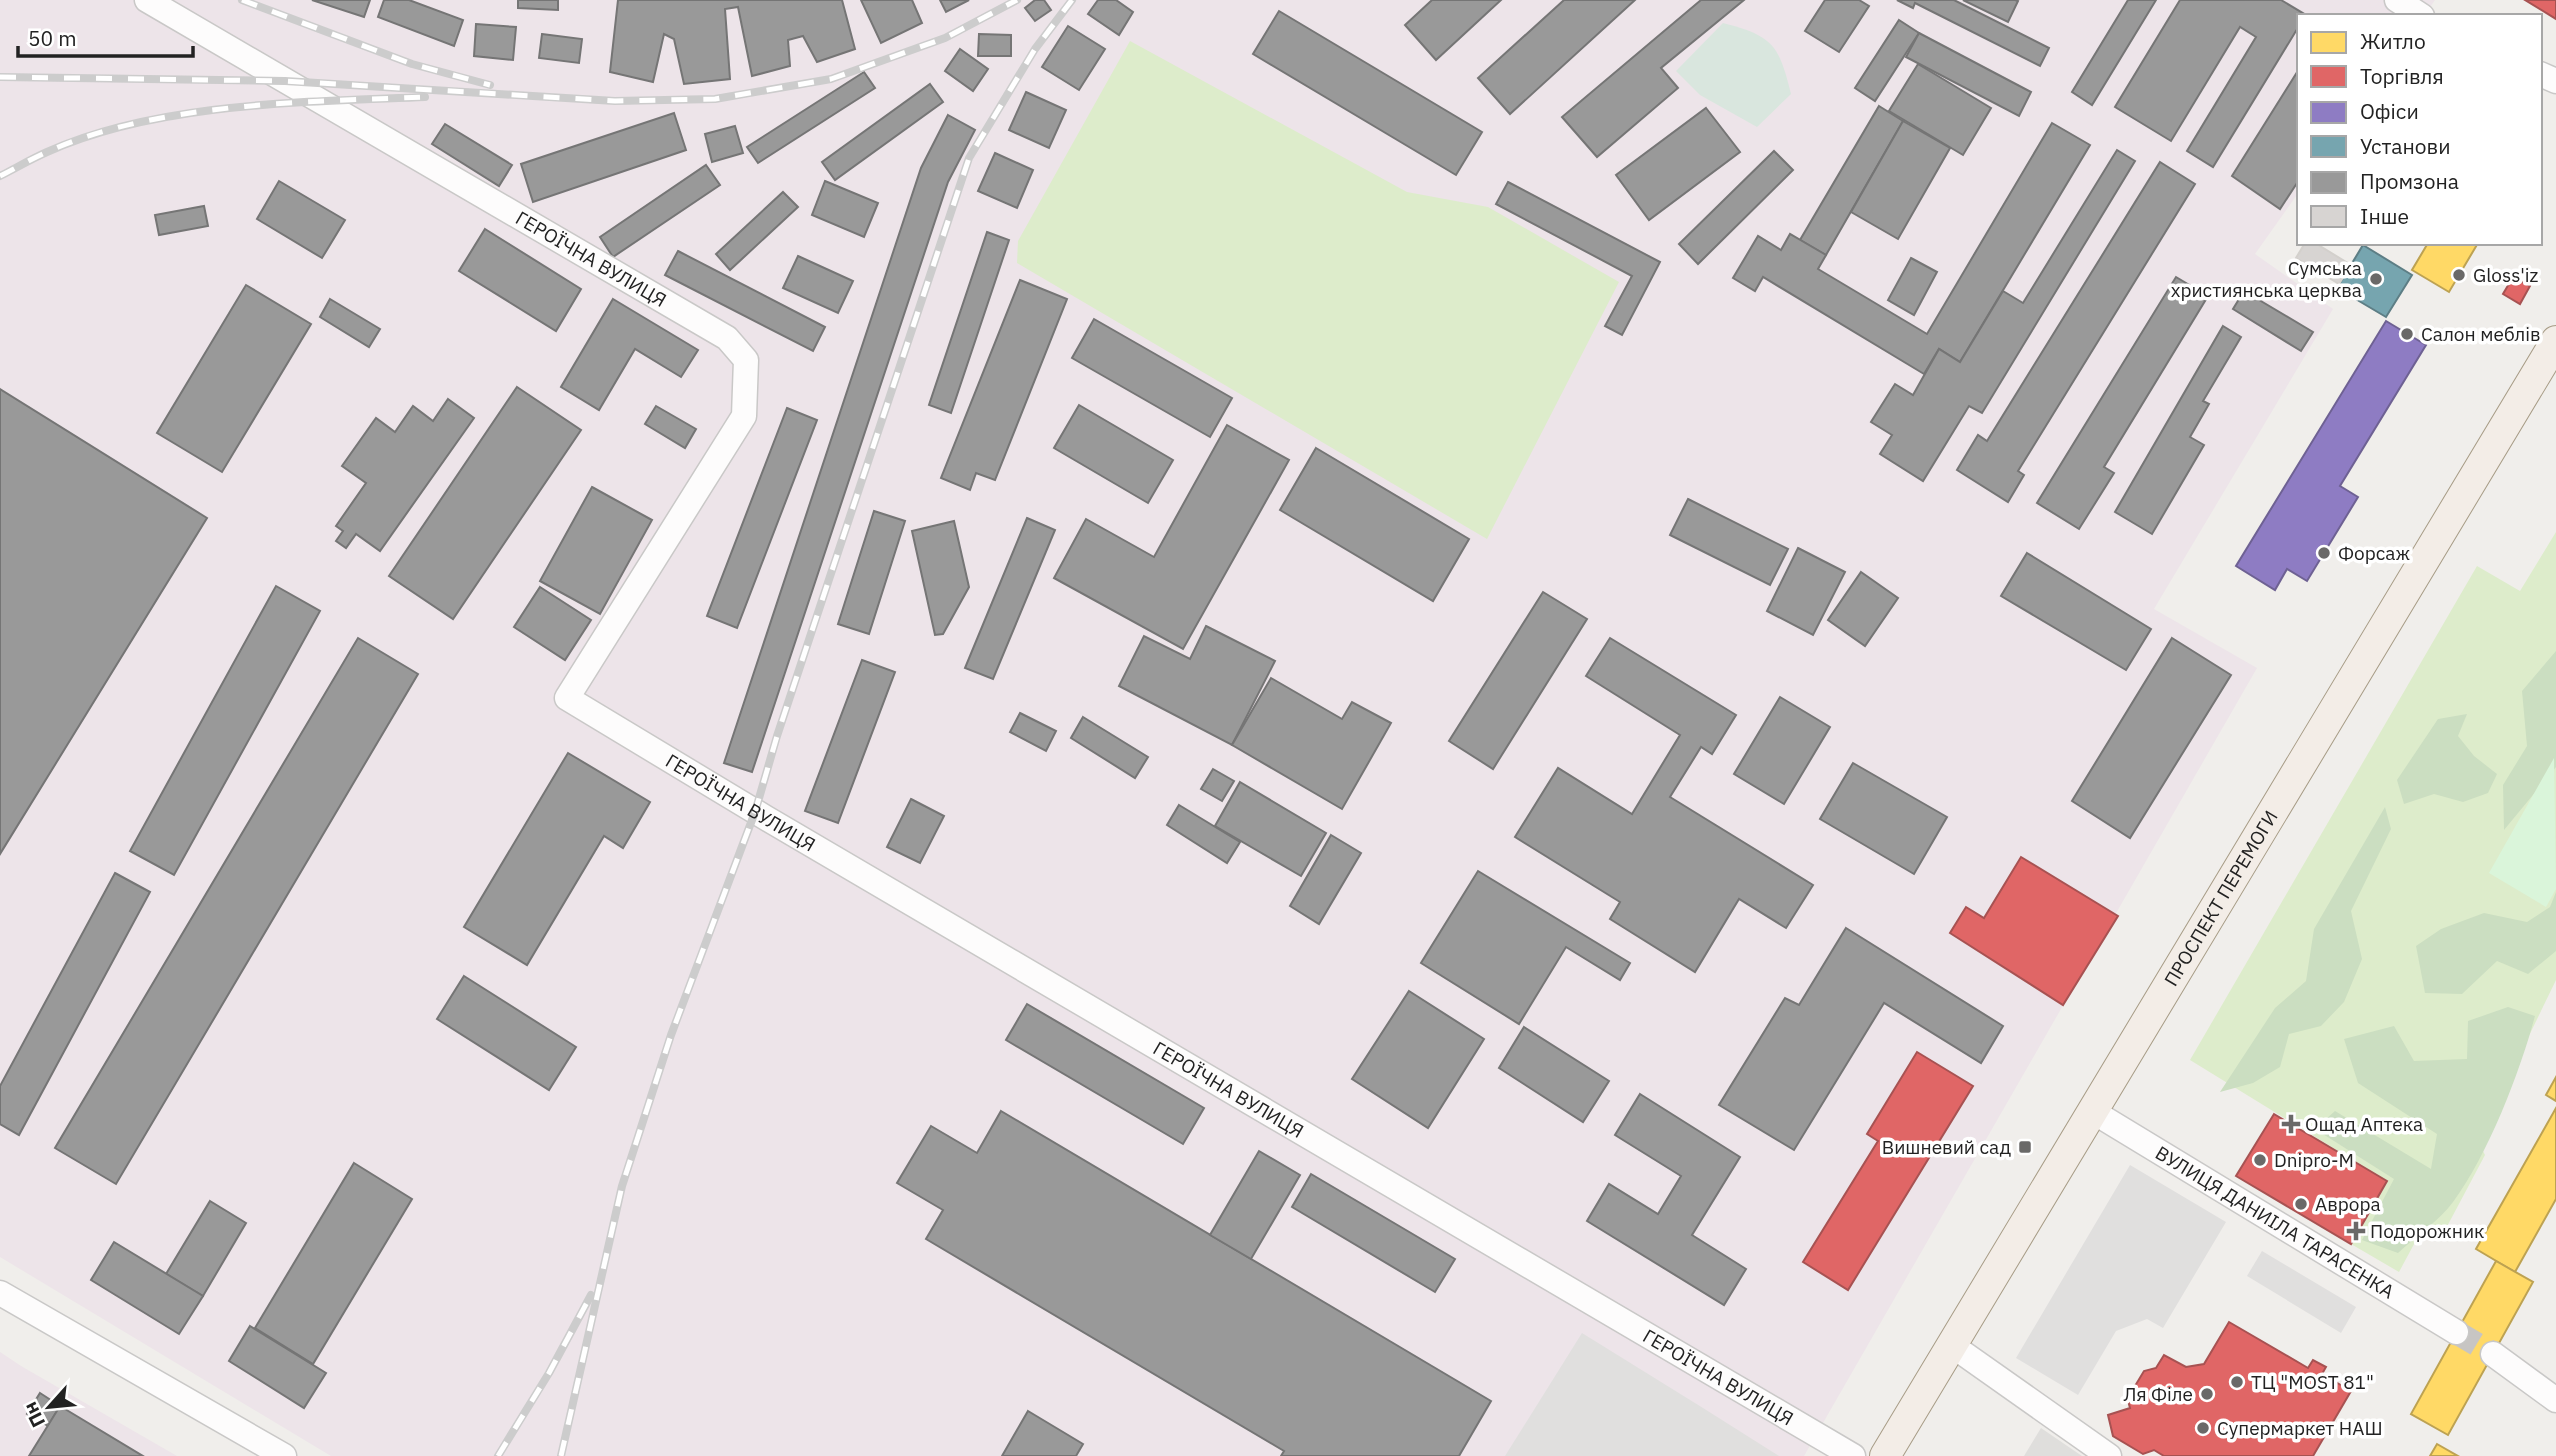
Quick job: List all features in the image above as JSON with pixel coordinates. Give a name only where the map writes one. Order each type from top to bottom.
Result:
[{"type":"main road","name":"ПРОСПЕКТ ПЕРЕМОГИ","points":[[1885,1456],[2556,341]]},
{"type":"street","name":"ГЕРОЇЧНА ВУЛИЦЯ","points":[[147,0],[727,338],[746,360],[744,416],[567,698],[766,818],[1853,1456]]},
{"type":"street","points":[[2397,0],[2420,14]]},
{"type":"street","name":"ВУЛИЦЯ ДАНИІЛА ТАРАСЕНКА","points":[[2092,1111],[2456,1332]]},
{"type":"street","points":[[0,1293],[284,1456]]},
{"type":"street","points":[[1952,1346],[2109,1456]]},
{"type":"street","points":[[2493,1354],[2556,1400]]},
{"type":"shaded area","points":[[0,0],[2435,0],[2425,14],[2297,14],[2297,195],[2255,254],[2333,309],[2154,609],[2257,668],[1804,1456],[331,1456],[0,1257]]},
{"type":"shaded area","points":[[1723,23],[1764,39],[1772,45],[1782,64],[1791,94],[1757,127],[1700,95],[1676,71]]},
{"type":"shaded area","points":[[2130,1165],[2226,1222],[2163,1328],[2147,1319],[2116,1331],[2078,1395],[2016,1358]]},
{"type":"shaded area","points":[[2262,1251],[2356,1307],[2341,1333],[2247,1276]]},
{"type":"shaded area","points":[[1582,1333],[1703,1408],[1779,1456],[1505,1456]]},
{"type":"shaded area","points":[[0,1352],[21,1366],[177,1456],[0,1456]]},
{"type":"shaded area","points":[[2041,1428],[2082,1456],[2024,1456]]},
{"type":"green space","points":[[1130,41],[1407,192],[1488,207],[1619,282],[1487,539],[1017,263],[1018,241]]},
{"type":"green space","points":[[2556,532],[2556,980],[2478,1141],[2485,1155],[2443,1234],[2420,1233],[2399,1272],[2351,1244],[2387,1181],[2190,1060],[2477,566],[2520,591]]},
{"type":"green space","points":[[2556,651],[2556,767],[2504,830],[2503,785],[2527,746],[2522,691]]},
{"type":"green space","points":[[2467,714],[2458,736],[2474,756],[2497,774],[2488,793],[2463,802],[2434,794],[2404,804],[2397,780],[2438,719]]},
{"type":"green space","points":[[2554,758],[2556,889],[2546,907],[2489,873]]},
{"type":"green space","points":[[2385,807],[2391,829],[2351,911],[2362,959],[2344,1002],[2321,1026],[2289,1034],[2280,1067],[2253,1083],[2220,1092],[2275,1008],[2306,981],[2314,929]]},
{"type":"green space","points":[[2556,892],[2556,951],[2528,974],[2497,961],[2462,994],[2425,993],[2416,946],[2441,929],[2484,913],[2527,922],[2550,907]]},
{"type":"green space","points":[[2508,1007],[2535,1016],[2502,1112],[2466,1183],[2441,1216],[2398,1253],[2362,1240],[2394,1179],[2315,1129],[2335,1111],[2431,1169],[2437,1134],[2358,1083],[2344,1039],[2394,1026],[2414,1061],[2467,1059],[2468,1021]]},
{"type":"building: Житло","points":[[2427,245],[2477,245],[2449,292],[2412,270]]},
{"type":"building: Житло","points":[[2556,1077],[2556,1101],[2546,1095]]},
{"type":"building: Житло","points":[[2556,1108],[2556,1199],[2515,1272],[2476,1249]]},
{"type":"building: Житло","points":[[2496,1261],[2533,1282],[2448,1435],[2411,1414]]},
{"type":"building: Житло","points":[[2437,1444],[2458,1456],[2430,1456]]},
{"type":"building: Торгівля","points":[[2525,0],[2556,0],[2556,19]]},
{"type":"building: Торгівля","points":[[2513,277],[2530,286],[2520,304],[2503,294]]},
{"type":"building: Торгівля","points":[[2021,857],[2118,916],[2063,1005],[1950,933],[1966,907],[1984,918]]},
{"type":"building: Торгівля","points":[[1917,1052],[1973,1086],[1848,1290],[1803,1262],[1878,1141],[1867,1134]]},
{"type":"building: Торгівля","points":[[2274,1114],[2387,1181],[2351,1244],[2236,1176]]},
{"type":"building: Торгівля","name":"ТЦ \"MOST 81\"","points":[[2229,1322],[2308,1368],[2313,1360],[2326,1367],[2322,1374],[2351,1391],[2313,1456],[2164,1456],[2154,1450],[2143,1454],[2113,1436],[2108,1415],[2130,1408],[2126,1393],[2132,1391],[2144,1371],[2156,1368],[2164,1355],[2186,1367],[2204,1364]]},
{"type":"building: Офіси","points":[[2386,321],[2426,345],[2340,486],[2358,497],[2307,581],[2287,569],[2275,590],[2236,566]]},
{"type":"building: Установи","name":"Сумська християнська церква","points":[[2363,245],[2412,275],[2386,317],[2337,288]]},
{"type":"building: Промзона","points":[[312,0],[370,0],[364,17]]},
{"type":"building: Промзона","points":[[384,0],[409,0],[463,20],[454,46],[378,17]]},
{"type":"building: Промзона","points":[[518,0],[558,0],[558,10],[518,8]]},
{"type":"building: Промзона","points":[[618,0],[842,0],[855,49],[817,62],[803,36],[788,40],[790,66],[752,76],[738,7],[725,9],[730,79],[684,84],[674,39],[664,34],[653,82],[610,72]]},
{"type":"building: Промзона","points":[[861,0],[912,0],[922,23],[881,43]]},
{"type":"building: Промзона","points":[[940,0],[969,0],[946,12]]},
{"type":"building: Промзона","points":[[1035,0],[1044,0],[1051,10],[1035,21],[1025,8]]},
{"type":"building: Промзона","points":[[1098,0],[1116,0],[1133,12],[1119,35],[1088,14]]},
{"type":"building: Промзона","points":[[1432,0],[1501,0],[1436,60],[1405,25]]},
{"type":"building: Промзона","points":[[1564,0],[1635,0],[1510,114],[1478,78]]},
{"type":"building: Промзона","points":[[1701,0],[1744,0],[1661,68],[1678,88],[1597,157],[1562,117]]},
{"type":"building: Промзона","points":[[1825,0],[1859,0],[1869,6],[1839,52],[1805,31]]},
{"type":"building: Промзона","points":[[1897,0],[1954,0],[2049,48],[2040,66],[1915,3],[1913,8]]},
{"type":"building: Промзона","points":[[1963,0],[2015,0],[2018,1],[2008,22]]},
{"type":"building: Промзона","points":[[2128,0],[2156,0],[2092,105],[2072,92]]},
{"type":"building: Промзона","points":[[2180,0],[2281,0],[2304,14],[2297,14],[2297,29],[2213,167],[2187,151],[2256,37],[2240,27],[2171,141],[2115,107]]},
{"type":"building: Промзона","points":[[1279,11],[1482,132],[1456,175],[1253,54]]},
{"type":"building: Промзона","points":[[1899,20],[1919,33],[1875,101],[1855,88]]},
{"type":"building: Промзона","points":[[476,24],[516,27],[513,60],[474,56]]},
{"type":"building: Промзона","points":[[1068,26],[1105,49],[1079,90],[1042,67]]},
{"type":"building: Промзона","points":[[1919,33],[2031,92],[2019,116],[1906,57]]},
{"type":"building: Промзона","points":[[542,34],[582,39],[579,63],[539,58]]},
{"type":"building: Промзона","points":[[979,34],[1011,35],[1011,56],[978,56]]},
{"type":"building: Промзона","points":[[960,49],[988,69],[973,91],[945,71]]},
{"type":"building: Промзона","points":[[1918,64],[1991,108],[1963,155],[1889,111]]},
{"type":"building: Промзона","points":[[864,72],[875,88],[758,163],[747,147]]},
{"type":"building: Промзона","points":[[2297,72],[2297,183],[2280,209],[2232,176]]},
{"type":"building: Промзона","points":[[930,84],[943,102],[835,180],[822,162]]},
{"type":"building: Промзона","points":[[1026,92],[1066,110],[1049,148],[1009,130]]},
{"type":"building: Промзона","points":[[1879,106],[1903,121],[1826,255],[1800,240]]},
{"type":"building: Промзона","points":[[1706,108],[1740,152],[1649,220],[1616,175]]},
{"type":"building: Промзона","points":[[674,113],[686,150],[533,202],[521,164]]},
{"type":"building: Промзона","points":[[948,115],[975,130],[948,182],[752,772],[724,763],[921,168]]},
{"type":"building: Промзона","points":[[1903,121],[1950,148],[1898,239],[1851,212]]},
{"type":"building: Промзона","points":[[2052,123],[2090,145],[1960,362],[1939,349],[1924,374],[1763,277],[1755,291],[1733,278],[1758,236],[1781,250],[1790,234],[1826,255],[1818,269],[1927,334]]},
{"type":"building: Промзона","points":[[445,124],[512,165],[499,186],[432,144]]},
{"type":"building: Промзона","points":[[735,126],[743,153],[712,162],[705,134]]},
{"type":"building: Промзона","points":[[2117,150],[2135,161],[1982,413],[1969,406],[1923,481],[1880,454],[1892,435],[1871,422],[1895,384],[1913,395],[1939,349],[1960,362],[2003,291],[2023,303]]},
{"type":"building: Промзона","points":[[1774,151],[1793,170],[1698,264],[1679,244]]},
{"type":"building: Промзона","points":[[995,153],[1033,170],[1017,208],[978,191]]},
{"type":"building: Промзона","points":[[2160,162],[2195,184],[2018,471],[2024,475],[2008,502],[1957,470],[1978,435],[1987,441]]},
{"type":"building: Промзона","points":[[706,165],[720,185],[613,257],[600,237]]},
{"type":"building: Промзона","points":[[279,181],[345,220],[322,258],[257,219]]},
{"type":"building: Промзона","points":[[825,181],[878,203],[864,237],[812,215]]},
{"type":"building: Промзона","points":[[1508,182],[1660,262],[1622,335],[1605,326],[1632,276],[1496,204]]},
{"type":"building: Промзона","points":[[783,192],[798,207],[730,270],[716,254]]},
{"type":"building: Промзона","points":[[204,206],[208,226],[159,235],[155,215]]},
{"type":"building: Промзона","points":[[485,229],[581,289],[556,331],[459,271]]},
{"type":"building: Промзона","points":[[987,232],[1009,240],[951,413],[929,405]]},
{"type":"building: Промзона","points":[[678,251],[825,327],[813,351],[665,275]]},
{"type":"building: Промзона","points":[[798,256],[853,281],[838,313],[783,288]]},
{"type":"building: Промзона","points":[[1911,258],[1937,272],[1914,315],[1888,300]]},
{"type":"building: Промзона","points":[[2176,277],[2208,296],[2104,467],[2114,473],[2079,529],[2037,503]]},
{"type":"building: Промзона","points":[[1020,280],[1067,299],[995,480],[976,473],[970,490],[941,478]]},
{"type":"building: Промзона","points":[[246,285],[311,324],[222,472],[157,433]]},
{"type":"building: Промзона","points":[[2244,291],[2313,332],[2301,351],[2233,309]]},
{"type":"building: Промзона","points":[[330,299],[380,329],[369,347],[320,317]]},
{"type":"building: Промзона","points":[[613,299],[698,350],[681,377],[635,349],[599,410],[561,387]]},
{"type":"building: Промзона","points":[[1094,319],[1232,398],[1210,437],[1072,358]]},
{"type":"building: Промзона","points":[[2223,326],[2241,337],[2203,401],[2209,404],[2190,437],[2204,445],[2152,534],[2115,512]]},
{"type":"building: Промзона","points":[[517,387],[581,430],[453,619],[389,576]]},
{"type":"building: Промзона","points":[[0,389],[207,518],[0,854]]},
{"type":"building: Промзона","points":[[448,399],[474,418],[380,551],[356,534],[346,548],[336,541],[343,531],[336,526],[366,483],[342,466],[376,418],[395,432],[413,406],[433,421]]},
{"type":"building: Промзона","points":[[1079,405],[1173,460],[1148,503],[1054,448]]},
{"type":"building: Промзона","points":[[656,406],[696,429],[685,448],[645,424]]},
{"type":"building: Промзона","points":[[787,408],[817,420],[737,628],[707,616]]},
{"type":"building: Промзона","points":[[1227,425],[1289,460],[1183,649],[1054,578],[1086,519],[1154,557]]},
{"type":"building: Промзона","points":[[1316,448],[1469,539],[1433,601],[1280,510]]},
{"type":"building: Промзона","points":[[592,487],[652,520],[600,614],[540,581]]},
{"type":"building: Промзона","points":[[1688,499],[1788,549],[1770,585],[1670,535]]},
{"type":"building: Промзона","points":[[874,511],[905,521],[869,634],[838,624]]},
{"type":"building: Промзона","points":[[1027,518],[1055,530],[993,679],[965,668]]},
{"type":"building: Промзона","points":[[954,521],[969,587],[943,634],[935,635],[912,531]]},
{"type":"building: Промзона","points":[[1798,548],[1845,572],[1813,635],[1767,611]]},
{"type":"building: Промзона","points":[[2027,553],[2151,629],[2126,670],[2001,596]]},
{"type":"building: Промзона","points":[[1861,572],[1898,598],[1865,646],[1828,620]]},
{"type":"building: Промзона","points":[[276,586],[320,611],[174,875],[130,851]]},
{"type":"building: Промзона","points":[[540,587],[591,620],[565,660],[514,627]]},
{"type":"building: Промзона","points":[[1543,592],[1587,619],[1493,769],[1449,741]]},
{"type":"building: Промзона","points":[[1206,626],[1275,661],[1232,745],[1119,686],[1144,636],[1190,659]]},
{"type":"building: Промзона","points":[[358,638],[418,674],[116,1184],[55,1148]]},
{"type":"building: Промзона","points":[[1610,638],[1736,715],[1712,754],[1701,747],[1670,797],[1813,885],[1786,928],[1739,899],[1695,972],[1610,919],[1620,902],[1515,837],[1558,768],[1632,814],[1680,735],[1586,676]]},
{"type":"building: Промзона","points":[[2172,638],[2231,675],[2130,838],[2072,801]]},
{"type":"building: Промзона","points":[[862,660],[895,672],[838,823],[805,811]]},
{"type":"building: Промзона","points":[[1271,678],[1342,719],[1352,702],[1391,723],[1342,809],[1232,745]]},
{"type":"building: Промзона","points":[[1780,697],[1830,727],[1784,804],[1734,774]]},
{"type":"building: Промзона","points":[[1020,713],[1056,731],[1046,751],[1010,732]]},
{"type":"building: Промзона","points":[[1083,717],[1148,757],[1135,778],[1071,738]]},
{"type":"building: Промзона","points":[[568,753],[650,802],[623,848],[604,836],[527,965],[464,927]]},
{"type":"building: Промзона","points":[[1853,763],[1947,817],[1914,874],[1820,819]]},
{"type":"building: Промзона","points":[[1213,769],[1234,781],[1222,801],[1201,789]]},
{"type":"building: Промзона","points":[[1240,782],[1326,833],[1301,876],[1215,826]]},
{"type":"building: Промзона","points":[[911,799],[944,816],[920,863],[887,847]]},
{"type":"building: Промзона","points":[[1179,805],[1240,842],[1227,863],[1167,825]]},
{"type":"building: Промзона","points":[[1331,835],[1361,853],[1319,924],[1290,906]]},
{"type":"building: Промзона","points":[[1478,871],[1630,963],[1620,980],[1566,947],[1519,1024],[1421,963]]},
{"type":"building: Промзона","points":[[115,873],[150,892],[19,1135],[0,1124],[0,1086]]},
{"type":"building: Промзона","points":[[1846,928],[2003,1026],[1981,1063],[1884,1003],[1794,1150],[1719,1105],[1785,998],[1799,1005]]},
{"type":"building: Промзона","points":[[464,976],[576,1047],[549,1090],[437,1019]]},
{"type":"building: Промзона","points":[[1409,991],[1484,1039],[1428,1128],[1352,1079]]},
{"type":"building: Промзона","points":[[1027,1004],[1204,1108],[1183,1144],[1006,1040]]},
{"type":"building: Промзона","points":[[1524,1027],[1609,1081],[1583,1122],[1499,1068]]},
{"type":"building: Промзона","points":[[1640,1094],[1740,1157],[1692,1235],[1746,1269],[1724,1305],[1587,1221],[1609,1184],[1658,1214],[1681,1176],[1615,1135]]},
{"type":"building: Промзона","points":[[1001,1111],[1491,1401],[1459,1456],[1281,1456],[1284,1451],[926,1239],[943,1210],[897,1183],[931,1126],[977,1153]]},
{"type":"building: Промзона","points":[[1259,1151],[1300,1175],[1251,1259],[1210,1235]]},
{"type":"building: Промзона","points":[[354,1163],[412,1199],[313,1364],[255,1328]]},
{"type":"building: Промзона","points":[[1311,1174],[1455,1259],[1435,1292],[1292,1207]]},
{"type":"building: Промзона","points":[[210,1201],[246,1223],[203,1296],[166,1274]]},
{"type":"building: Промзона","points":[[114,1242],[203,1296],[179,1334],[91,1280]]},
{"type":"building: Промзона","points":[[250,1326],[326,1373],[304,1408],[229,1361]]},
{"type":"building: Промзона","points":[[40,1393],[60,1406],[48,1426],[27,1414]]},
{"type":"building: Промзона","points":[[60,1406],[143,1456],[29,1456]]},
{"type":"building: Промзона","points":[[1028,1411],[1083,1444],[1076,1456],[1002,1456]]},
{"type":"building: Інше","points":[[2304,245],[2318,245],[2351,265],[2339,284],[2296,258]]},
{"type":"tunnel","points":[[2456,1332],[2493,1354]]},
{"type":"railway","points":[[242,0],[412,64],[490,85]]},
{"type":"railway","points":[[0,77],[285,81],[615,101],[715,99],[831,79],[945,38],[1017,0]]},
{"type":"railway","points":[[561,1456],[622,1186],[671,1035],[755,812],[777,736],[969,158],[1035,49],[1072,0]]},
{"type":"railway","points":[[0,176],[47,152],[90,135],[184,114],[282,103],[425,97]]},
{"type":"railway","points":[[498,1456],[549,1373],[591,1295]]},
{"type":"place","name":"Gloss'iz","points":[[2459,275]]},
{"type":"place","name":"Сумська християнська церква","points":[[2376,279]]},
{"type":"place","name":"Салон меблів","points":[[2407,334]]},
{"type":"place","name":"Форсаж","points":[[2324,553]]},
{"type":"place","name":"Ощад Аптека","points":[[2291,1124]]},
{"type":"place","name":"Вишневий сад","points":[[2025,1147]]},
{"type":"place","name":"Dnipro-M","points":[[2260,1160]]},
{"type":"place","name":"Аврора","points":[[2301,1204]]},
{"type":"place","name":"Подорожник","points":[[2356,1231]]},
{"type":"place","name":"ТЦ \"MOST 81\"","points":[[2237,1382]]},
{"type":"place","name":"Ля Філе","points":[[2207,1394]]},
{"type":"place","name":"Супермаркет НАШ","points":[[2203,1428]]}]
